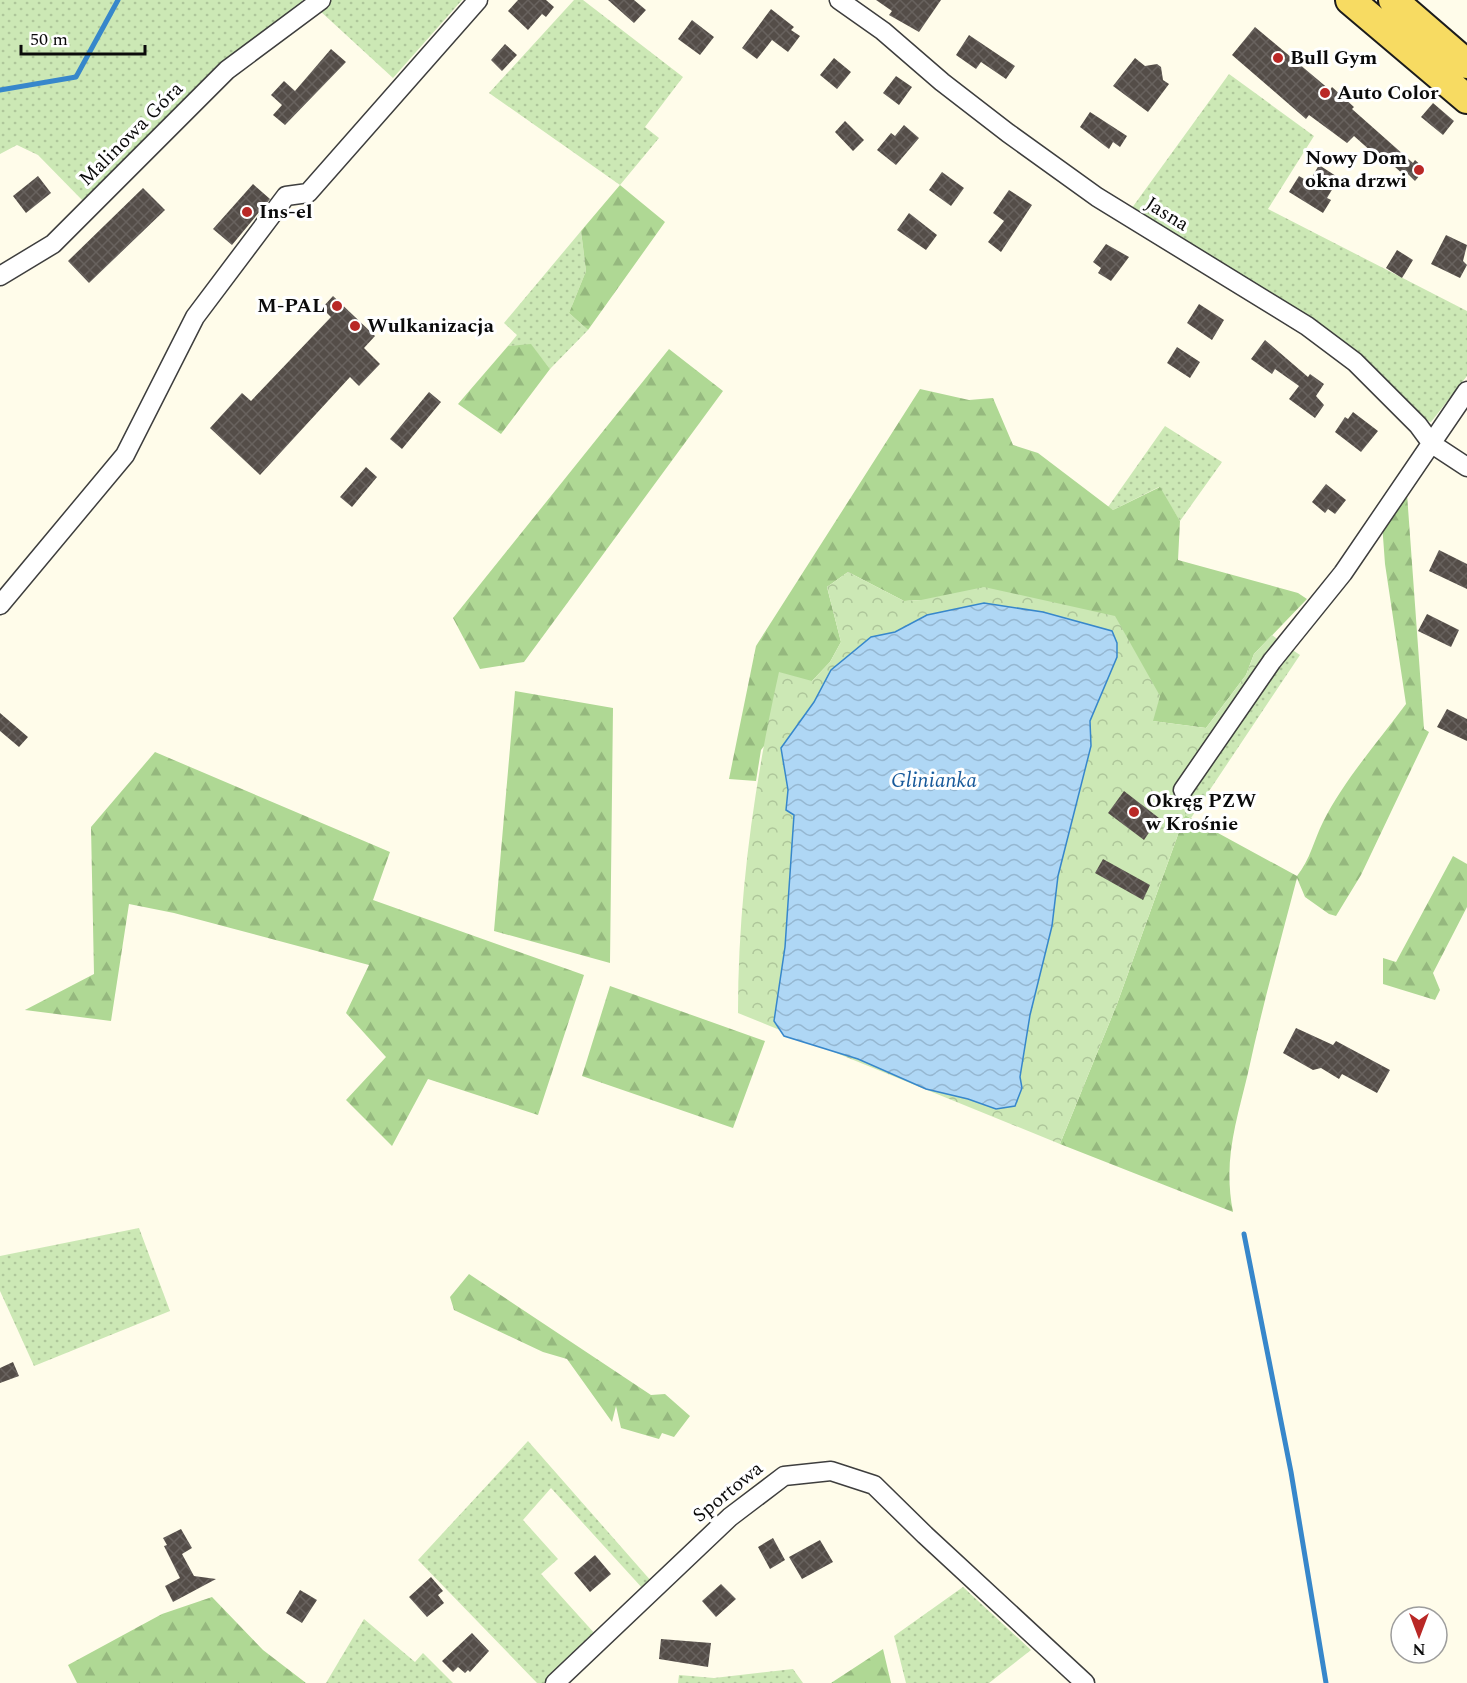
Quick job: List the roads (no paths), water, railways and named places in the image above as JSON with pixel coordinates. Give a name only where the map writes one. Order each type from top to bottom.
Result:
[{"type":"main road","points":[[1350,0],[1467,99]]},
{"type":"main road","points":[[1393,0],[1467,64]]},
{"type":"street","name":"Malinowa Góra","points":[[0,276],[53,244],[227,70],[321,0]]},
{"type":"street","points":[[0,605],[125,455],[195,317],[286,196],[308,193],[478,0]]},
{"type":"street","name":"Jasna","points":[[839,0],[883,31],[942,82],[1008,133],[1097,197],[1307,326],[1355,362],[1418,425],[1432,444],[1467,467]]},
{"type":"street","points":[[1183,790],[1272,661],[1343,573],[1467,391]]},
{"type":"street","name":"Sportowa","points":[[555,1683],[730,1517],[784,1476],[831,1471],[874,1485],[1085,1683]]},
{"type":"water","name":"Glinianka","points":[[984,603],[1043,612],[1112,631],[1117,643],[1117,657],[1090,721],[1091,746],[1058,876],[1052,926],[1030,1015],[1020,1077],[1022,1088],[1015,1106],[996,1109],[968,1099],[926,1089],[858,1059],[784,1036],[774,1021],[785,947],[794,815],[786,810],[788,790],[781,748],[814,702],[831,670],[871,637],[895,632],[927,615]]},
{"type":"waterway","points":[[0,90],[76,77],[118,0]]},
{"type":"waterway","points":[[1244,1234],[1291,1472],[1326,1683]]},
{"type":"place","name":"Bull Gym","points":[[1278,58]]},
{"type":"place","name":"Auto Color","points":[[1325,93]]},
{"type":"place","name":"Nowy Dom okna drzwi","points":[[1419,170]]},
{"type":"place","name":"Ins-el","points":[[247,212]]},
{"type":"place","name":"M-PAL","points":[[337,306]]},
{"type":"place","name":"Wulkanizacja","points":[[355,326]]},
{"type":"place","name":"Okręg PZW w Krośnie","points":[[1134,812]]}]
